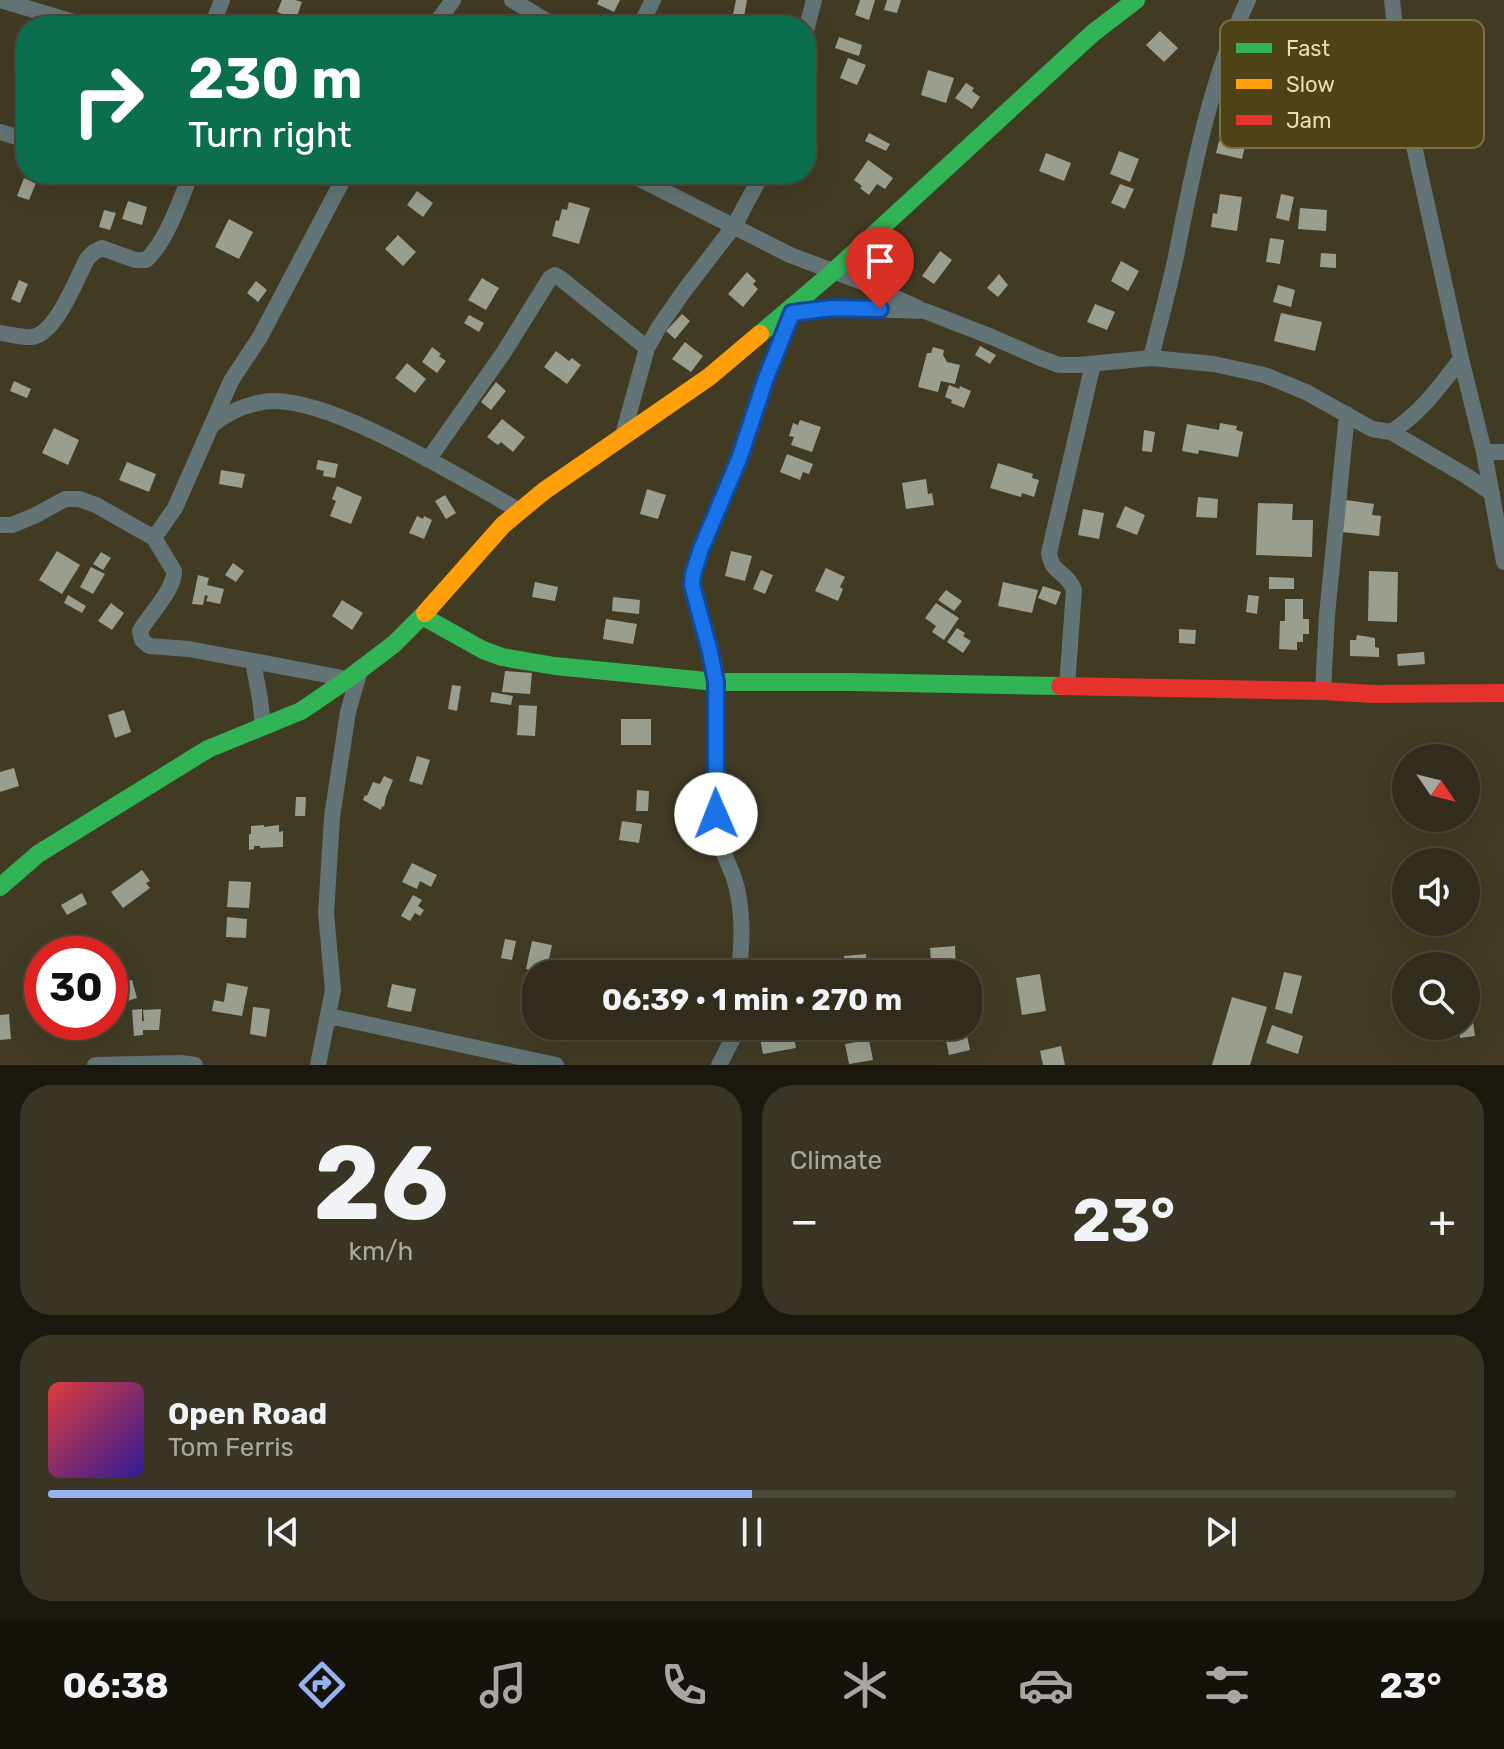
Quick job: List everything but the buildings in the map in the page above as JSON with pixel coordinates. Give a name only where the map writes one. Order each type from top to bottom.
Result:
[{"type":"street","points":[[0,0],[54,16]]},
{"type":"street","points":[[512,0],[538,16]]},
{"type":"street","points":[[0,887],[38,854],[208,749],[301,711],[394,644],[503,525],[544,491],[709,377],[786,315],[1093,33],[1136,0]]},
{"type":"street","points":[[1239,20],[1248,0]]},
{"type":"street","points":[[1392,0],[1394,20]]},
{"type":"street","points":[[1151,358],[1201,140],[1220,75]]},
{"type":"street","points":[[1414,148],[1484,452],[1504,562]]},
{"type":"street","points":[[0,333],[30,337],[42,334],[53,325],[87,259],[102,248],[135,260],[146,260],[162,238],[186,184]]},
{"type":"street","points":[[154,538],[175,508],[231,381],[260,337],[341,184]]},
{"type":"street","points":[[650,184],[778,250],[1059,365],[1151,358],[1214,364],[1264,375],[1306,392],[1372,429],[1391,432],[1492,493]]},
{"type":"street","points":[[623,435],[647,348],[684,291],[734,226],[757,184]]},
{"type":"street","points":[[428,460],[504,352],[550,278],[555,275],[647,348]]},
{"type":"street","points":[[786,315],[832,308],[925,311]]},
{"type":"street","points":[[740,960],[738,897],[717,830],[716,682],[692,585],[701,549],[739,459],[786,315]]},
{"type":"street","points":[[1391,432],[1407,422],[1426,403],[1461,359]]},
{"type":"street","points":[[1067,686],[1074,590],[1070,580],[1055,570],[1049,553],[1093,364]]},
{"type":"street","points":[[211,425],[237,409],[264,401],[316,407],[428,460],[520,511]]},
{"type":"street","points":[[1323,691],[1327,615],[1347,414]]},
{"type":"street","points":[[1484,452],[1504,452]]},
{"type":"street","points":[[0,525],[12,525],[65,499],[79,499],[96,505],[154,538],[171,564],[175,578],[140,631],[142,640],[149,646],[189,649],[253,662],[354,674]]},
{"type":"street","points":[[422,616],[483,650],[502,657],[555,666],[716,682],[1389,694],[1504,693]]},
{"type":"street","points":[[253,662],[263,727]]},
{"type":"street","points":[[318,1065],[333,990],[326,913],[332,817],[354,674]]},
{"type":"street","points":[[329,1016],[556,1065]]},
{"type":"street","points":[[719,1065],[732,1040]]},
{"type":"street","points":[[95,1065],[195,1065]]},
{"type":"traffic: fast","points":[[760,334],[833,272],[1093,33],[1136,0]]},
{"type":"traffic: fast","points":[[0,887],[38,854],[208,749],[301,711],[394,644],[425,613]]},
{"type":"traffic: fast","points":[[422,616],[483,650],[502,657],[555,666],[716,682],[1060,686]]},
{"type":"traffic: slow","points":[[425,613],[503,525],[544,491],[709,377],[760,334]]},
{"type":"traffic: jam","points":[[1060,686],[1373,694],[1504,693]]},
{"type":"route","points":[[716,814],[716,682],[692,585],[701,549],[739,459],[792,313],[832,308],[880,309]]}]
